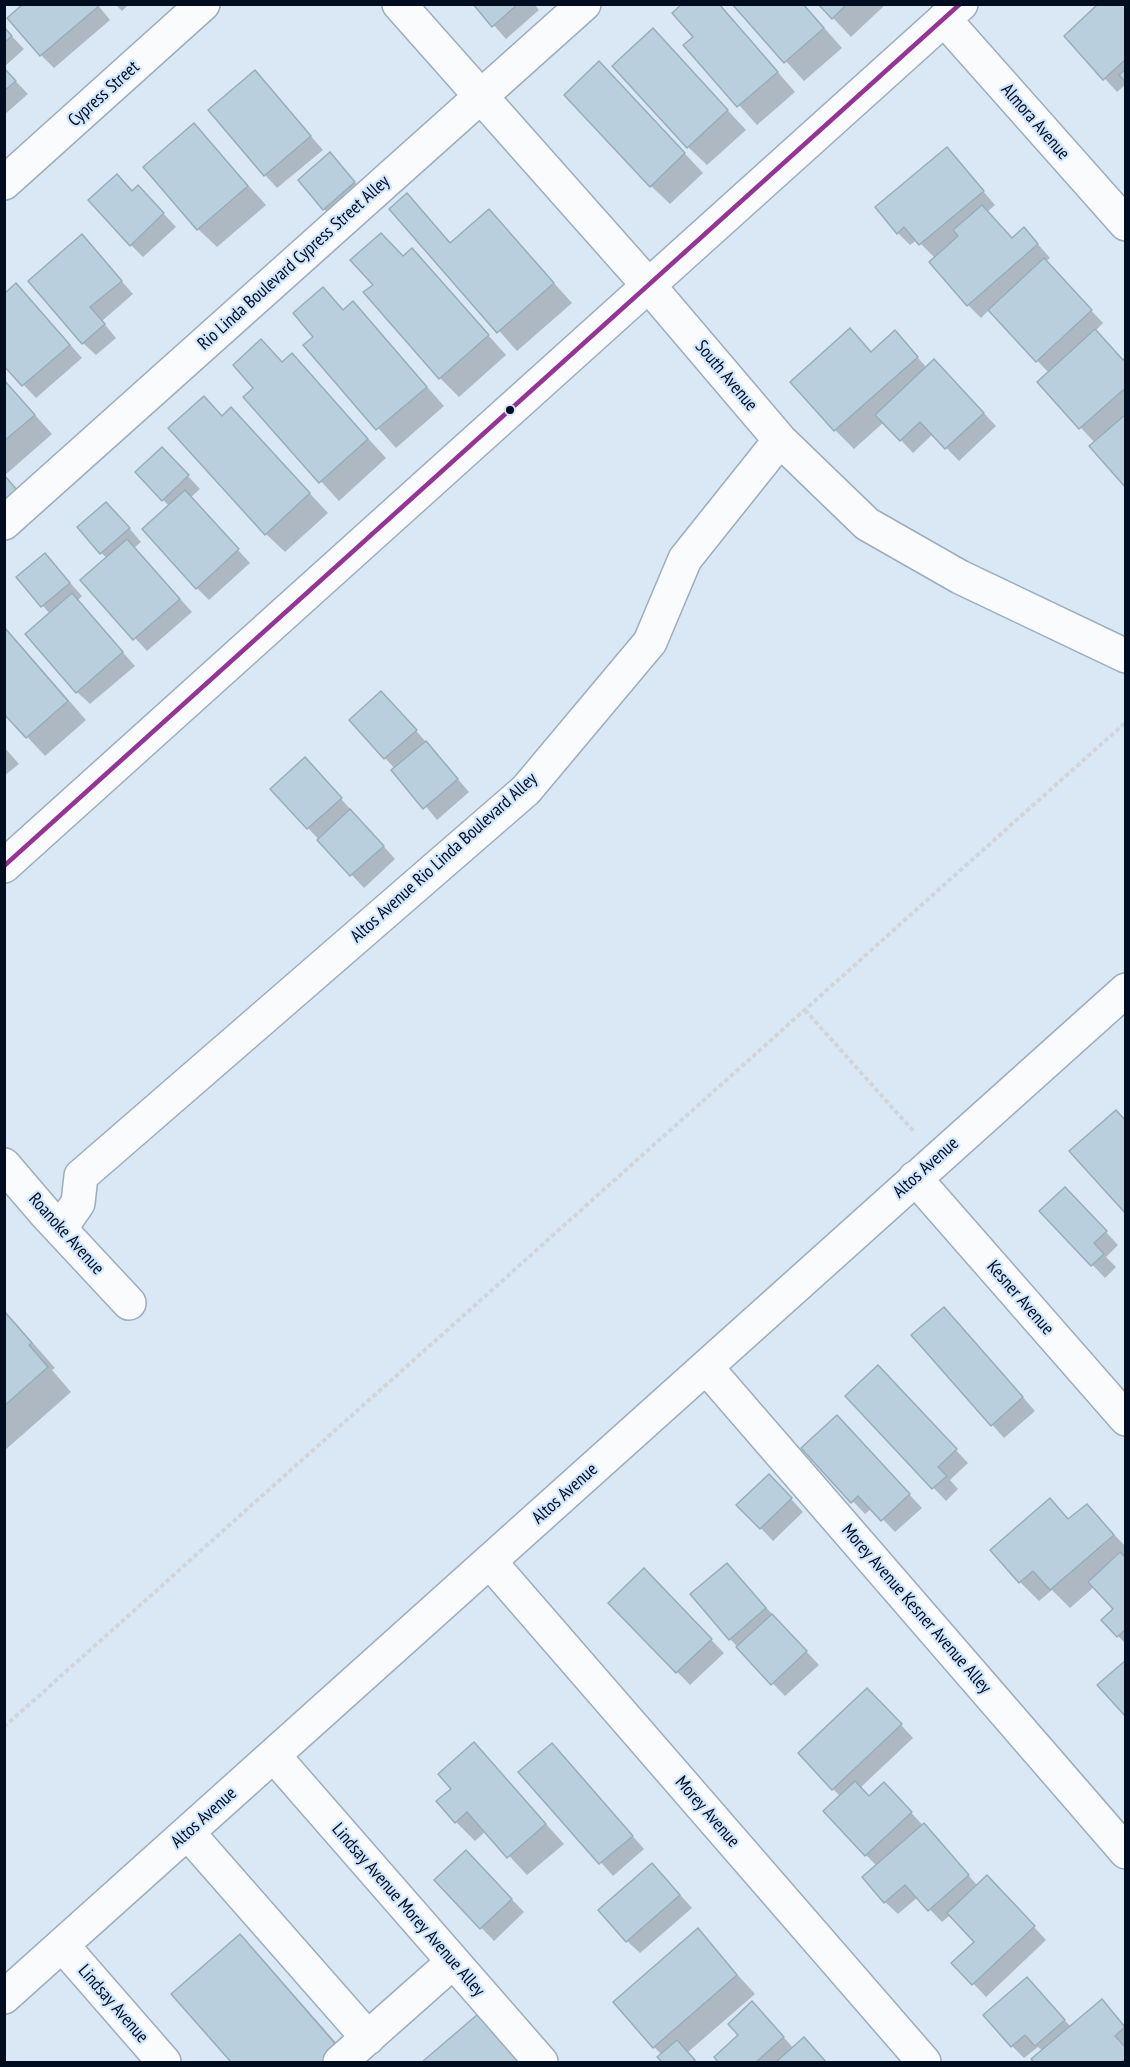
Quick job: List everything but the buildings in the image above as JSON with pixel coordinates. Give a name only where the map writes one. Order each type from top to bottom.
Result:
[{"type":"street","name":"Cypress Street","points":[[4,183],[203,4]]},
{"type":"street","name":"South Avenue","points":[[399,4],[649,286],[780,440],[867,524],[960,577],[1125,656]]},
{"type":"street","name":"Rio Linda Boulevard Cypress Street Alley","points":[[4,523],[584,4]]},
{"type":"street","name":"Almora Avenue","points":[[953,12],[1125,224]]},
{"type":"street","points":[[4,866],[953,12]]},
{"type":"street","name":"Altos Avenue Rio Linda Boulevard Alley","points":[[60,1229],[78,1203],[81,1176],[526,790],[650,642],[685,559],[780,440]]},
{"type":"street","name":"Altos Avenue","points":[[4,1997],[1125,990]]},
{"type":"street","name":"Roanoke Avenue","points":[[8,1176],[129,1303]]},
{"type":"street","name":"Kesner Avenue","points":[[915,1178],[1125,1419]]},
{"type":"street","name":"Morey Avenue Kesner Avenue Alley","points":[[706,1367],[1125,1852]]},
{"type":"street","name":"Morey Avenue","points":[[489,1562],[924,2062]]},
{"type":"street","name":"Lindsay Avenue Morey Avenue Alley","points":[[274,1756],[541,2062]]},
{"type":"street","points":[[188,1833],[368,2038]]},
{"type":"street","name":"Lindsay Avenue","points":[[62,1945],[164,2062]]},
{"type":"street","points":[[340,2062],[453,1962]]},
{"type":"path","points":[[4,1727],[1125,722]]},
{"type":"path","points":[[805,1010],[921,1139]]},
{"type":"transit line","points":[[4,866],[960,4]]}]
